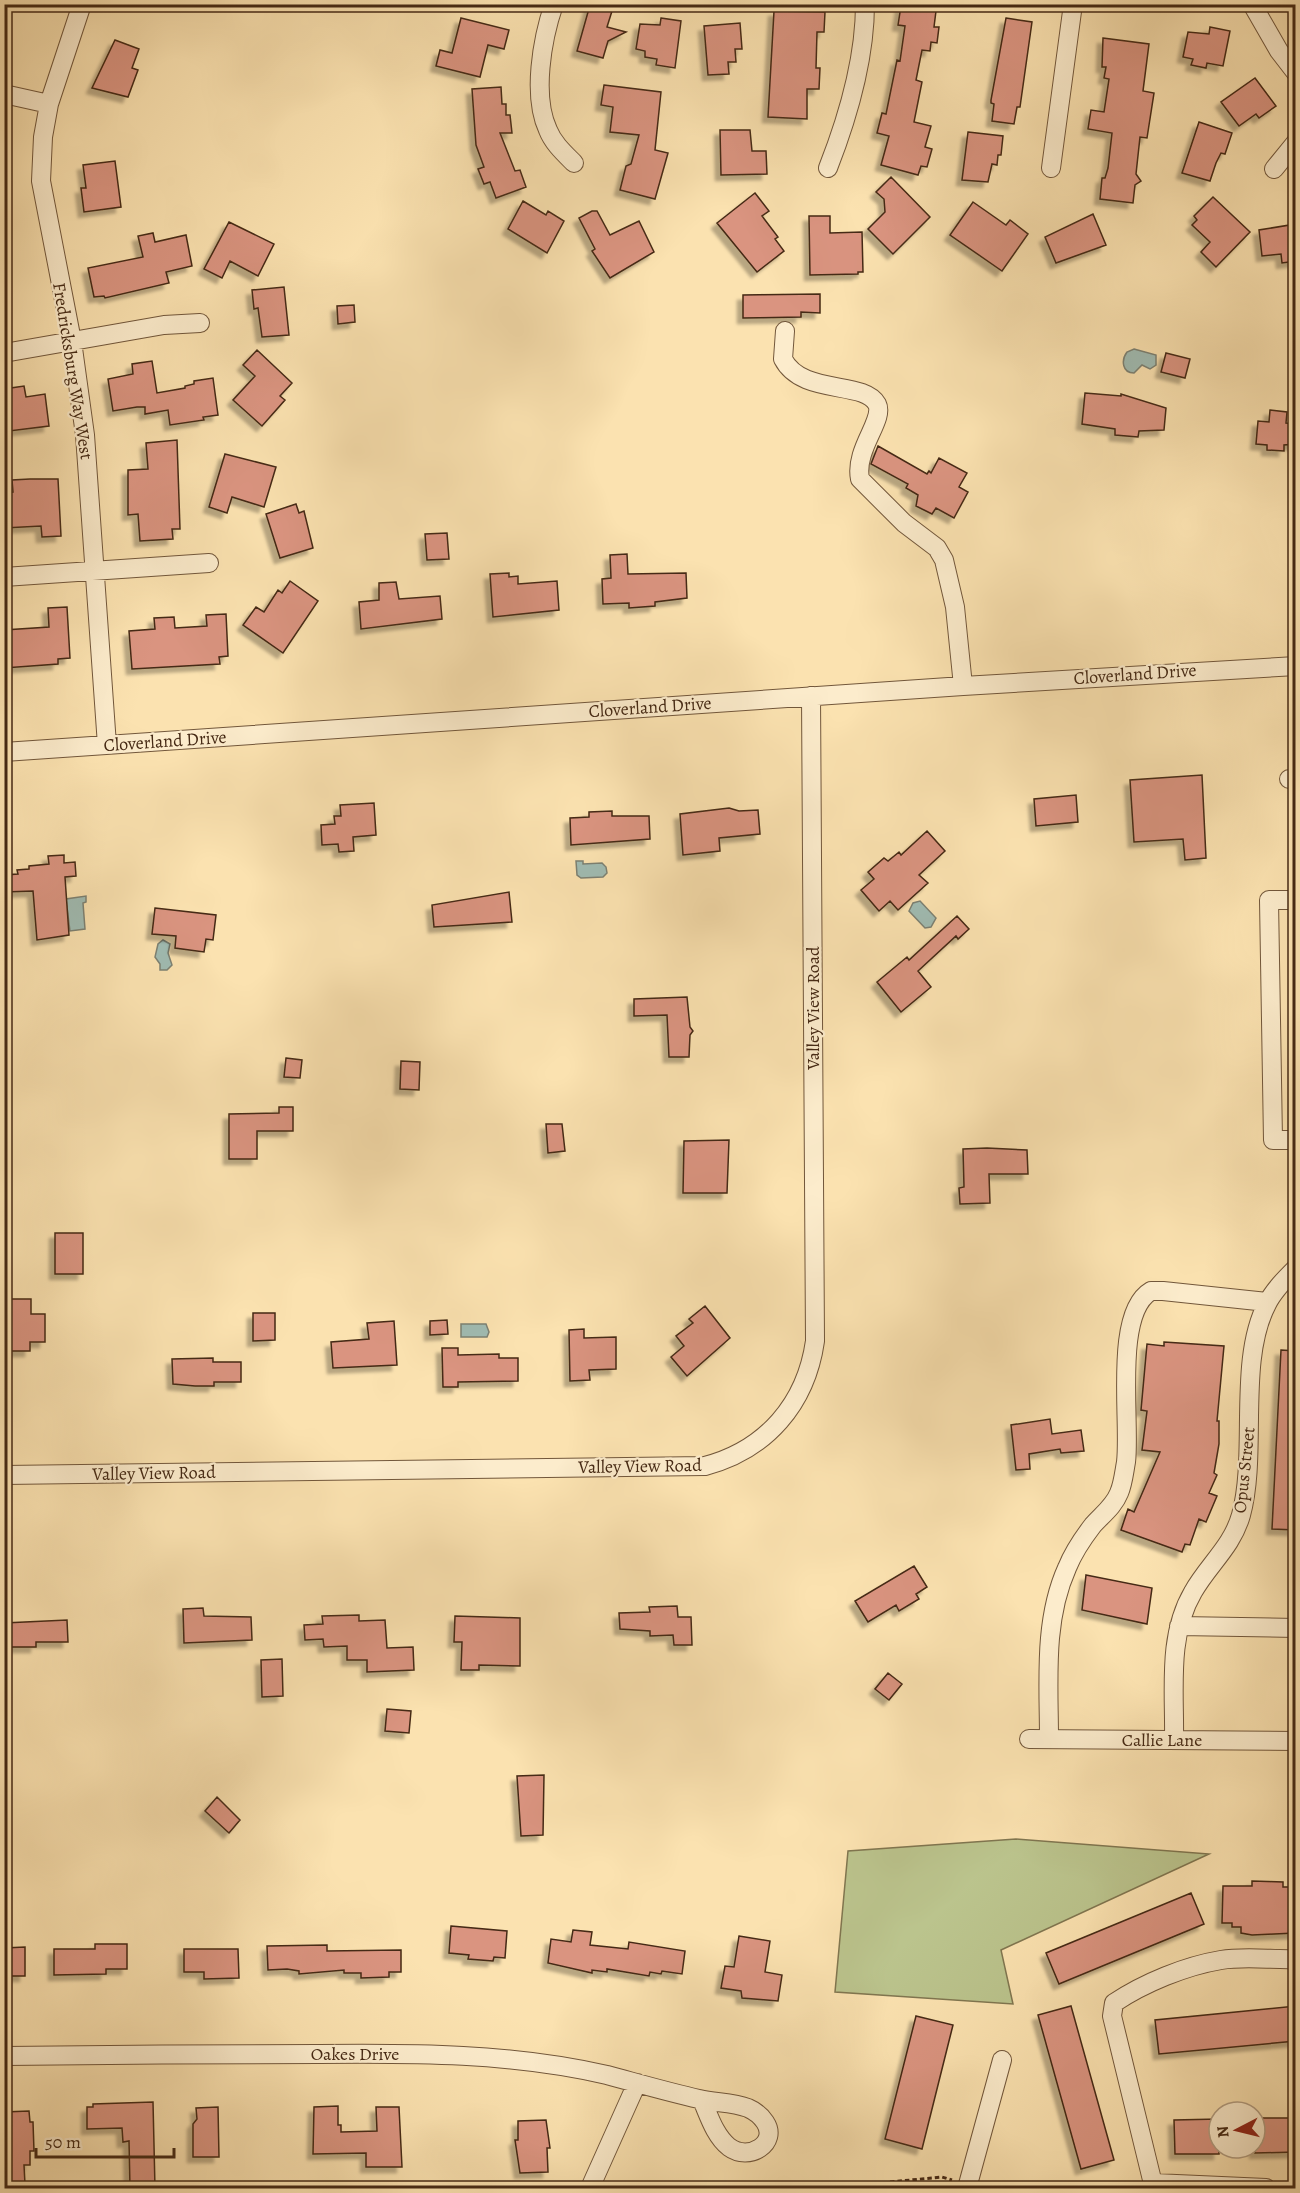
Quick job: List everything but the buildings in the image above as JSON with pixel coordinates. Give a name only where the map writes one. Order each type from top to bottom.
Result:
[{"type":"street","name":"Fredricksburg Way West","points":[[82,4],[49,104],[42,144],[41,181],[72,341],[85,435],[107,745]]},
{"type":"street","points":[[554,4],[541,62],[543,109],[549,134],[574,164]]},
{"type":"street","points":[[828,168],[846,120],[854,86],[865,4]]},
{"type":"street","points":[[1051,168],[1073,4]]},
{"type":"street","points":[[1252,4],[1278,51],[1296,73]]},
{"type":"street","points":[[4,94],[49,104]]},
{"type":"street","points":[[1274,169],[1296,142]]},
{"type":"street","points":[[4,353],[164,325],[200,323]]},
{"type":"street","points":[[785,331],[783,359],[793,372],[811,382],[869,397],[877,405],[879,417],[859,456],[860,479],[887,504],[904,524],[937,548],[944,560],[955,607],[963,686]]},
{"type":"street","points":[[4,577],[209,563]]},
{"type":"street","name":"Cloverland Drive","points":[[4,752],[811,696],[1296,666]]},
{"type":"street","name":"Valley View Road","points":[[4,1475],[705,1466],[734,1457],[769,1433],[789,1411],[802,1389],[815,1341],[811,696]]},
{"type":"street","points":[[1296,900],[1269,900],[1273,1140],[1296,1140]]},
{"type":"street","name":"Opus Street","points":[[1174,1740],[1175,1659],[1179,1626],[1193,1592],[1228,1546],[1241,1514],[1254,1338],[1267,1302],[1296,1268]]},
{"type":"street","points":[[1049,1739],[1048,1653],[1054,1610],[1066,1569],[1076,1549],[1112,1505],[1123,1479],[1128,1342],[1139,1302],[1151,1291],[1163,1291],[1267,1302]]},
{"type":"street","points":[[1179,1626],[1296,1628]]},
{"type":"street","name":"Callie Lane","points":[[1029,1739],[1296,1741]]},
{"type":"street","points":[[1266,2188],[1154,2186],[1112,2016],[1114,2003],[1130,1993],[1178,1973],[1222,1960],[1296,1959]]},
{"type":"street","name":"Oakes Drive","points":[[4,2056],[466,2055],[573,2068],[702,2100]]},
{"type":"street","points":[[968,2187],[1002,2060]]},
{"type":"street","points":[[590,2188],[637,2083]]},
{"type":"path","points":[[890,2182],[942,2177],[968,2187]]},
{"type":"green space","points":[[1016,1839],[1209,1854],[1001,1950],[1013,2004],[835,1992],[848,1851]]},
{"type":"water","points":[[1134,349],[1156,355],[1156,365],[1150,369],[1142,365],[1134,373],[1127,371],[1124,359],[1127,352]]},
{"type":"water","points":[[576,861],[583,861],[583,864],[602,863],[607,873],[603,877],[581,878],[577,875]]},
{"type":"water","points":[[86,896],[86,902],[83,903],[85,929],[70,931],[66,899]]},
{"type":"water","points":[[920,901],[936,918],[931,927],[925,928],[909,911],[913,903]]},
{"type":"water","points":[[163,940],[170,944],[168,953],[172,965],[167,970],[160,970],[160,964],[155,957],[158,944]]},
{"type":"water","points":[[461,1324],[486,1324],[489,1332],[487,1337],[461,1337]]}]
